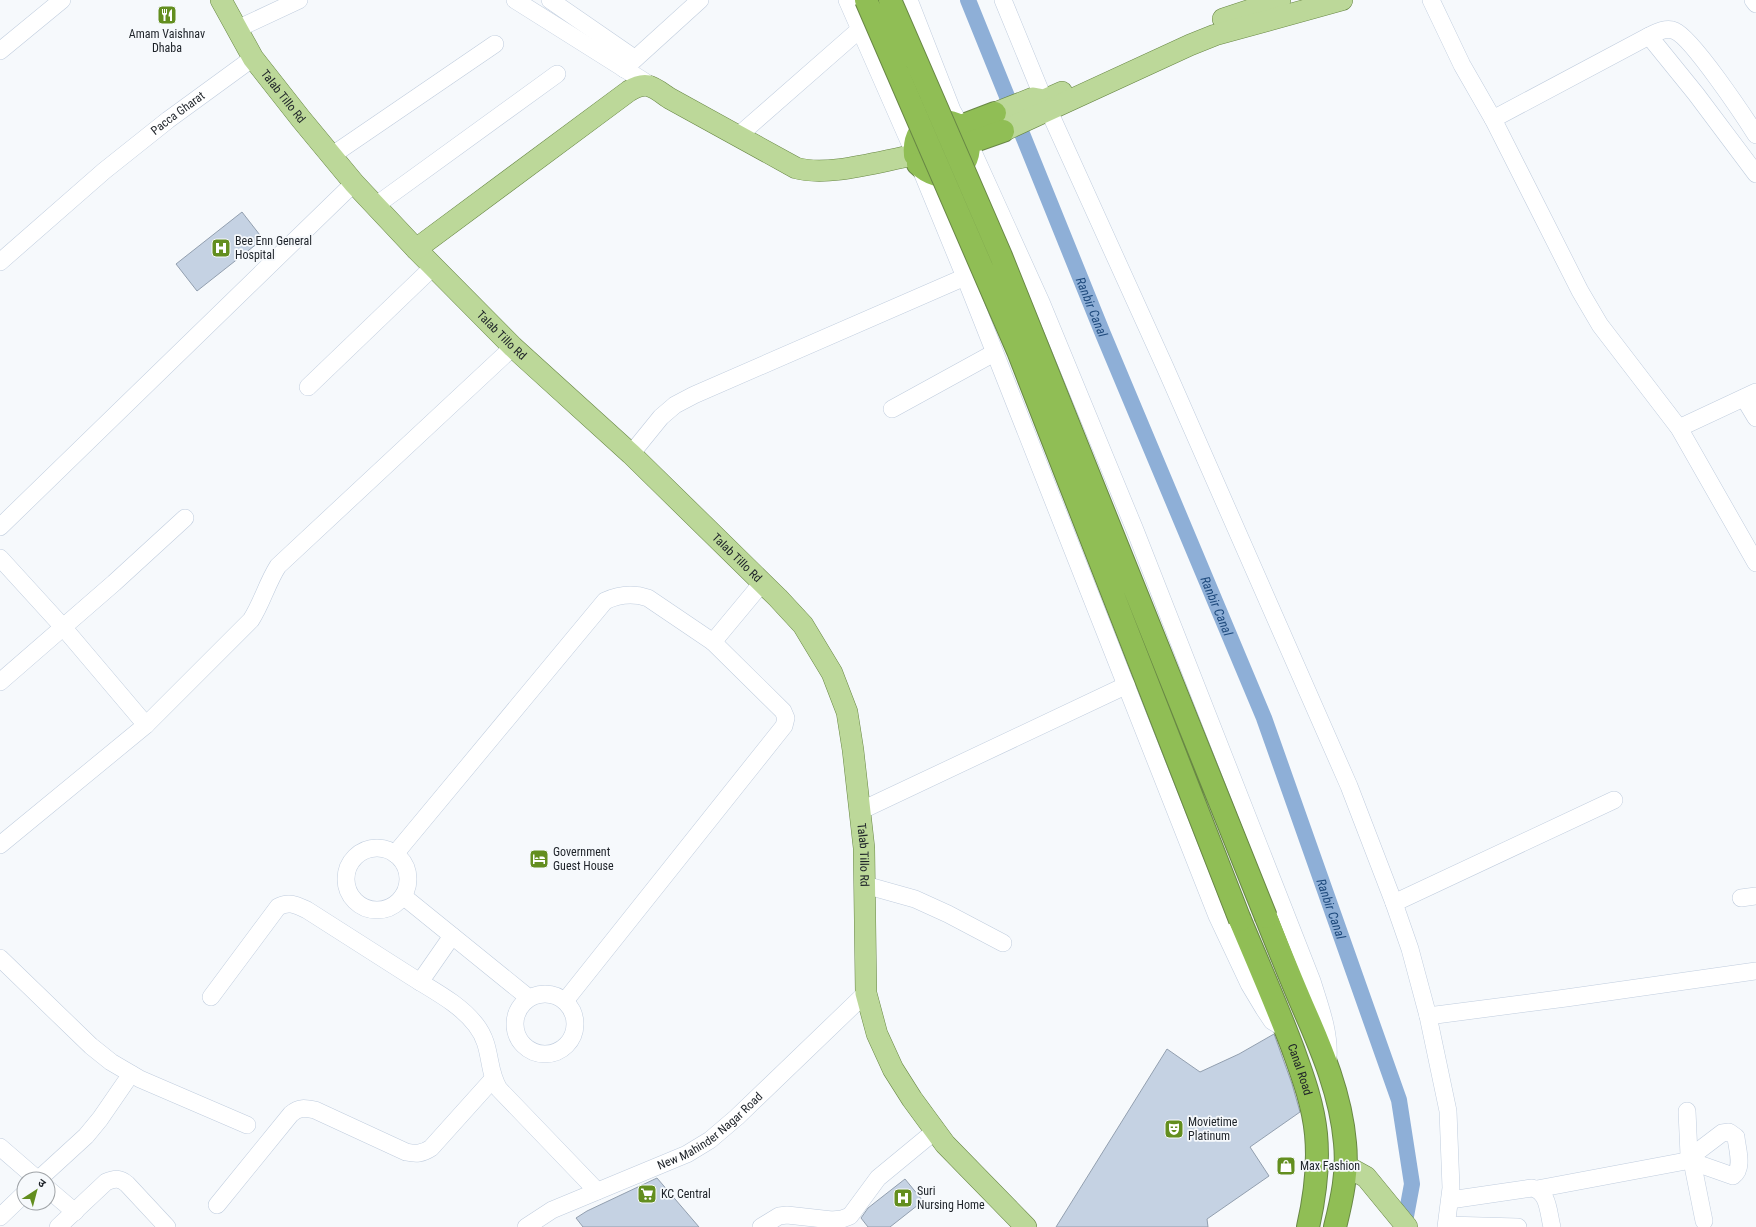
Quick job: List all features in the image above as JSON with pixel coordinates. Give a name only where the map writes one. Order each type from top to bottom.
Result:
[{"type":"highway","name":"Canal Road","points":[[866,0],[1018,352],[1240,920],[1304,1077],[1313,1110],[1316,1134],[1317,1166],[1315,1192],[1308,1227]]},
{"type":"highway","points":[[890,0],[1001,256],[1266,917],[1328,1066],[1344,1134],[1346,1166],[1345,1183],[1335,1227]]},
{"type":"highway","points":[[939,121],[948,122],[965,135],[968,157],[958,171],[950,175],[933,175],[925,170],[916,159],[914,146],[916,136],[930,123],[939,121]]},
{"type":"highway","points":[[965,135],[999,122]]},
{"type":"main road","name":"Talab Tillo Rd","points":[[221,0],[253,58],[331,156],[375,206],[513,347],[631,454],[803,625],[832,673],[847,712],[864,848],[866,993],[877,1034],[893,1069],[912,1099],[945,1144],[1026,1227]]},
{"type":"main road","points":[[1042,105],[1213,23],[1280,0]]},
{"type":"main road","points":[[999,122],[1196,42],[1342,0]]},
{"type":"main road","points":[[416,249],[629,91],[641,86],[650,85],[796,168],[808,171],[826,172],[916,159]]},
{"type":"main road","points":[[1346,1166],[1366,1177],[1407,1227]]},
{"type":"street","points":[[0,51],[62,0]]},
{"type":"street","points":[[237,29],[299,0]]},
{"type":"street","points":[[515,0],[532,5],[546,20],[629,63]]},
{"type":"street","points":[[629,63],[700,0]]},
{"type":"street","points":[[847,0],[965,277],[994,354],[1218,916],[1249,984],[1272,1021],[1286,1030]]},
{"type":"street","points":[[909,0],[952,110],[965,135],[1041,302],[1132,523],[1312,981],[1326,1027],[1329,1044],[1328,1066]]},
{"type":"street","points":[[1003,0],[1042,105],[1165,367],[1297,666],[1349,786],[1394,903],[1410,949],[1428,1016],[1448,1111],[1451,1164],[1450,1200],[1446,1226],[1518,1227]]},
{"type":"street","points":[[1432,0],[1462,65],[1493,119],[1580,292],[1600,325],[1679,428],[1756,563]]},
{"type":"street","points":[[1753,0],[1756,4]]},
{"type":"street","points":[[546,20],[553,2],[629,63],[650,85]]},
{"type":"street","points":[[1493,119],[1649,36],[1668,29],[1676,31],[1682,35],[1697,52],[1756,135]]},
{"type":"street","points":[[738,136],[859,30]]},
{"type":"street","points":[[1649,36],[1696,94],[1756,174]]},
{"type":"street","points":[[331,156],[495,44]]},
{"type":"street","name":"Pacca Gharat","points":[[0,262],[104,171],[168,120],[253,58]]},
{"type":"street","points":[[375,206],[557,74]]},
{"type":"street","points":[[0,526],[354,183]]},
{"type":"street","points":[[308,387],[433,266]]},
{"type":"street","points":[[631,454],[661,417],[675,405],[694,395],[965,277]]},
{"type":"street","points":[[0,845],[146,725],[251,620],[258,609],[272,575],[282,562],[513,347]]},
{"type":"street","points":[[892,409],[994,354]]},
{"type":"street","points":[[1679,428],[1750,395],[1756,418]]},
{"type":"street","points":[[0,682],[185,518]]},
{"type":"street","points":[[0,558],[63,627],[146,725]]},
{"type":"street","points":[[713,642],[762,583]]},
{"type":"street","points":[[395,854],[605,601],[626,594],[648,598],[713,642],[783,711],[786,718],[784,726],[565,1001]]},
{"type":"street","points":[[860,811],[1127,685]]},
{"type":"street","points":[[1394,903],[1614,800]]},
{"type":"street","points":[[375,848],[386,849],[395,854],[402,861],[408,880],[403,896],[394,905],[384,909],[374,910],[364,907],[356,902],[350,894],[346,884],[346,874],[349,865],[356,856],[365,850],[375,848]]},
{"type":"street","points":[[865,885],[915,899],[948,914],[1003,943]]},
{"type":"street","points":[[403,896],[529,998]]},
{"type":"street","points":[[212,997],[278,907],[286,903],[295,904],[307,910],[448,1000],[475,1024],[484,1037],[487,1046],[493,1079],[505,1097],[597,1191]]},
{"type":"street","points":[[420,982],[452,936]]},
{"type":"street","points":[[0,958],[91,1046],[111,1062],[140,1079],[247,1125]]},
{"type":"street","points":[[1428,1016],[1756,971]]},
{"type":"street","points":[[547,993],[565,1001],[571,1009],[575,1019],[575,1030],[571,1040],[564,1047],[555,1052],[545,1054],[534,1052],[525,1047],[518,1039],[514,1030],[514,1020],[522,1003],[529,998],[538,994],[547,993]]},
{"type":"street","name":"New Mahinder Nagar Road","points":[[526,1227],[552,1210],[687,1154],[710,1140],[737,1117],[866,993]]},
{"type":"street","points":[[47,1171],[86,1136],[130,1074]]},
{"type":"street","points":[[217,1205],[291,1114],[296,1110],[304,1108],[314,1110],[406,1152],[415,1154],[424,1152],[431,1148],[493,1079]]},
{"type":"street","points":[[1687,1111],[1691,1160],[1704,1221]]},
{"type":"street","points":[[761,1227],[779,1216],[787,1215],[832,1220],[850,1216],[882,1174],[935,1131]]},
{"type":"street","points":[[0,1147],[28,1171]]},
{"type":"street","points":[[1450,1200],[1532,1188],[1537,1189],[1691,1160]]},
{"type":"street","points":[[58,1227],[106,1182],[113,1179],[121,1179],[127,1184],[167,1227]]},
{"type":"street","points":[[1537,1189],[1542,1192],[1545,1198],[1552,1227]]},
{"type":"street","points":[[56,1196],[74,1212]]},
{"type":"street","points":[[0,1217],[16,1202]]},
{"type":"building","points":[[242,212],[263,239],[197,291],[176,264]]},
{"type":"building","points":[[1274,1034],[1292,1084],[1300,1112],[1250,1147],[1269,1176],[1207,1219],[1208,1227],[1056,1227],[1167,1049],[1200,1072],[1239,1054]]},
{"type":"building","name":"KC Central","points":[[657,1178],[699,1227],[583,1227],[576,1218],[587,1211]]},
{"type":"building","points":[[905,1179],[923,1201],[890,1227],[868,1227],[861,1218],[868,1208]]},
{"type":"waterway","name":"Ranbir Canal","points":[[968,0],[1103,334],[1264,718],[1399,1100],[1412,1184],[1404,1227]]},
{"type":"place","name":"Amam Vaishnav Dhaba","points":[[167,15]]},
{"type":"place","name":"Bee Enn General Hospital","points":[[221,248]]},
{"type":"place","name":"Government Guest House","points":[[539,859]]},
{"type":"place","name":"Movietime Platinum","points":[[1174,1129]]},
{"type":"place","name":"Max Fashion","points":[[1286,1166]]},
{"type":"place","name":"KC Central","points":[[647,1194]]},
{"type":"place","name":"Suri Nursing Home","points":[[903,1198]]}]
